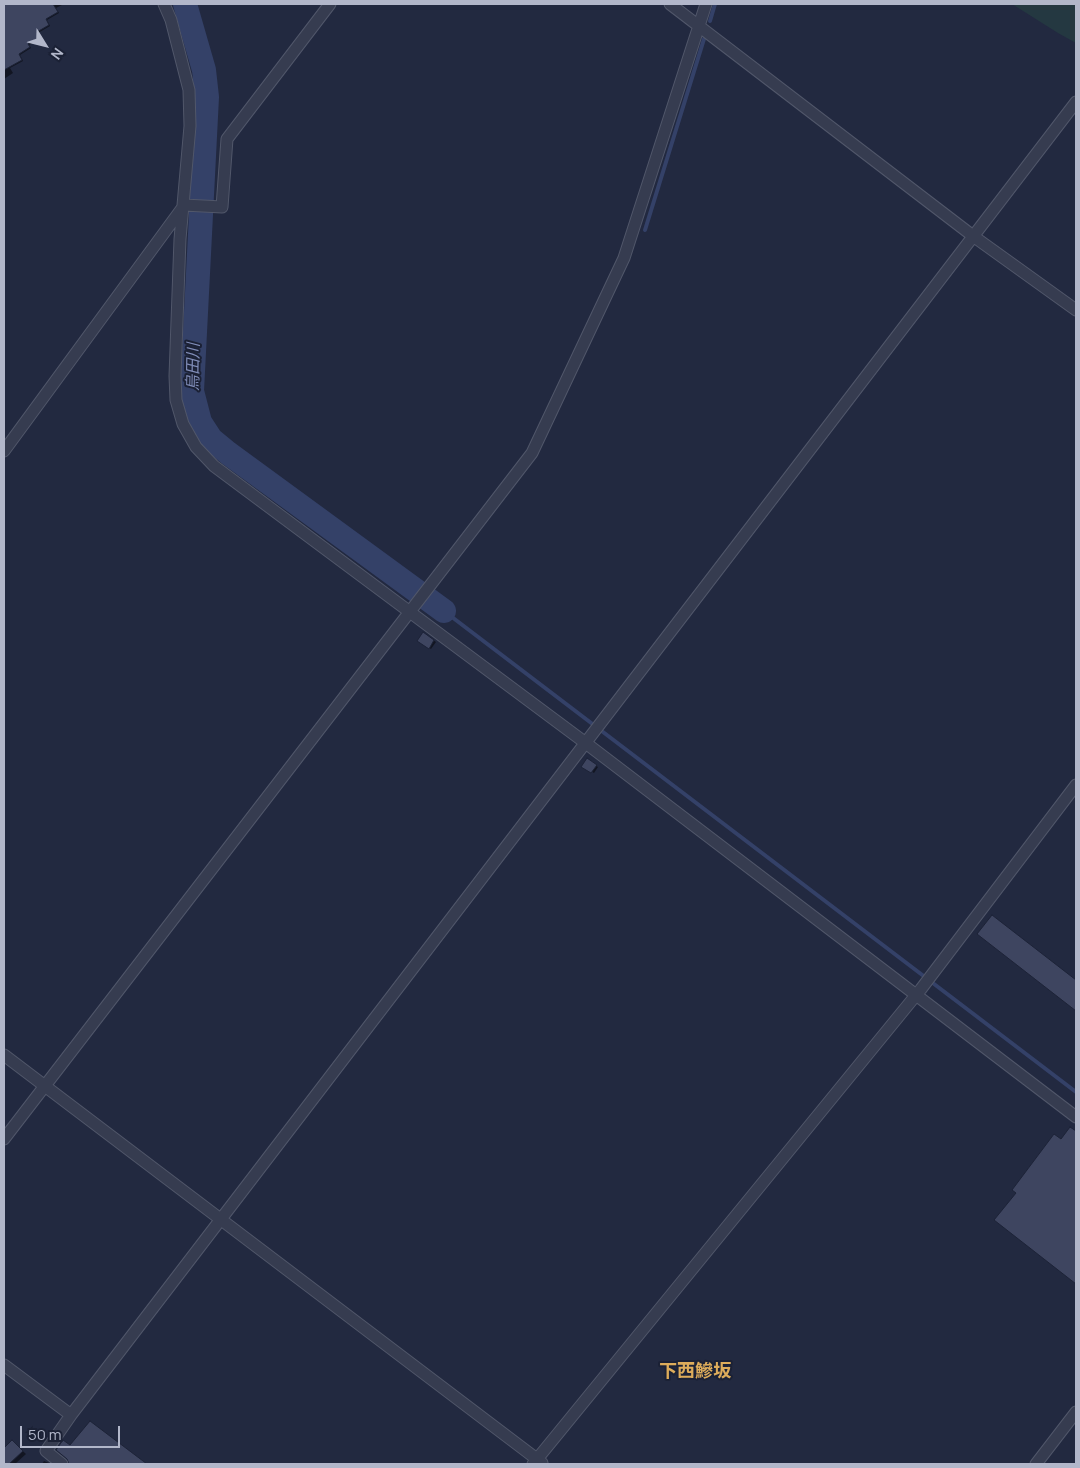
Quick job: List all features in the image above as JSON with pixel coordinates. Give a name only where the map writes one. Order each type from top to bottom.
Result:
[{"type":"street","points":[[164,4],[171,20],[189,90],[188,206],[180,239],[175,376],[176,400],[183,424],[196,447],[214,466],[414,609],[919,992],[1076,1117]]},
{"type":"street","points":[[188,206],[222,206],[227,139],[330,4]]},
{"type":"street","points":[[670,4],[974,236],[1076,310]]},
{"type":"street","points":[[4,1139],[432,586],[532,453],[624,258],[706,4]]},
{"type":"street","points":[[62,1464],[46,1451],[71,1415],[589,741],[1076,102]]},
{"type":"street","points":[[4,451],[188,206]]},
{"type":"street","points":[[4,1055],[538,1463],[919,992],[1076,785]]},
{"type":"street","points":[[4,1365],[71,1415]]},
{"type":"street","points":[[1036,1464],[1076,1412]]},
{"type":"shaded area","points":[[1012,4],[1076,4],[1076,43],[1058,33]]},
{"type":"building","points":[[4,4],[53,4],[58,12],[46,19],[49,25],[37,32],[40,37],[28,44],[30,47],[19,54],[22,60],[4,70]]},
{"type":"building","points":[[423,632],[434,640],[429,649],[417,641]]},
{"type":"building","points":[[587,758],[597,765],[591,773],[581,767]]},
{"type":"building","points":[[992,915],[1076,980],[1076,1011],[977,934]]},
{"type":"building","points":[[1070,1127],[1076,1131],[1076,1284],[994,1220],[1016,1193],[1012,1190],[1054,1134],[1061,1139]]},
{"type":"building","points":[[90,1421],[147,1464],[69,1464],[67,1459],[56,1450],[63,1440],[70,1445]]},
{"type":"building","points":[[12,1440],[23,1451],[9,1464],[4,1464],[4,1448]]},
{"type":"waterway","name":"烏田川","points":[[185,4],[204,70],[207,97],[192,391],[200,422],[211,439],[228,453],[444,611]]},
{"type":"waterway","points":[[710,21],[715,4]]},
{"type":"waterway","points":[[645,230],[704,39]]},
{"type":"waterway","points":[[444,611],[1076,1092]]},
{"type":"district","name":"下西鰺坂","points":[[695,1372]]}]
